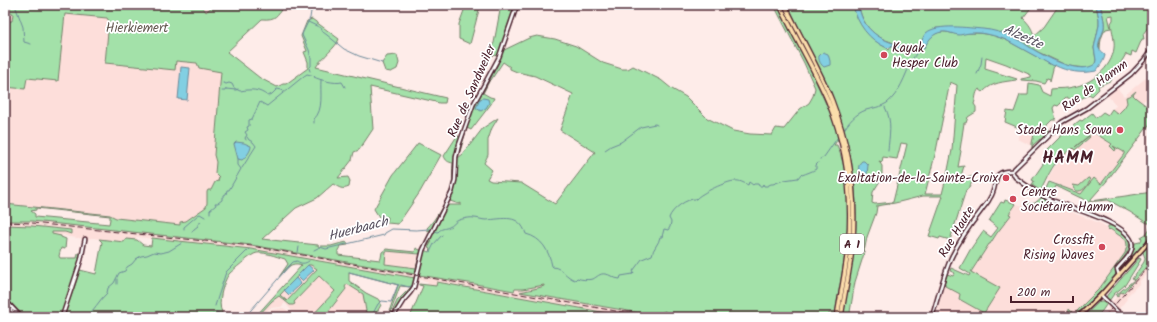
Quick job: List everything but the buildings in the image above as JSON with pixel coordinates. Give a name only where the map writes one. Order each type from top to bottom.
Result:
[{"type":"highway","name":"A 1","points":[[780,5],[830,101],[847,175],[849,200],[849,239],[837,317]]},
{"type":"highway","name":"A 1","points":[[785,5],[830,101],[843,134],[850,171],[853,199],[853,239],[850,267],[841,317]]},
{"type":"main road","name":"Rue de Sandweiler","points":[[393,317],[414,287],[422,254],[450,197],[454,186],[456,157],[465,127],[499,57],[517,5]]},
{"type":"main road","name":"Rue de Hamm","points":[[1012,171],[1062,122],[1087,108],[1131,74],[1152,49]]},
{"type":"main road","name":"Rue Haute","points":[[932,317],[944,278],[956,248],[990,198],[999,174],[1005,170],[1012,171]]},
{"type":"main road","points":[[1012,171],[1015,177],[1048,198],[1113,224],[1124,232],[1130,240],[1131,248],[1128,256],[1117,271],[1119,276]]},
{"type":"main road","points":[[1078,317],[1122,273],[1152,238]]},
{"type":"main road","points":[[62,317],[82,256],[85,239]]},
{"type":"main road","points":[[1119,267],[1119,270],[1122,273]]},
{"type":"main road","points":[[1101,295],[1121,317]]},
{"type":"main road","points":[[5,300],[17,317]]},
{"type":"main road","points":[[5,305],[21,317]]},
{"type":"main road","points":[[5,313],[10,309]]},
{"type":"shaded area","points":[[5,5],[10,5],[9,13],[13,13],[5,70]]},
{"type":"shaded area","points":[[64,14],[107,18],[110,21],[105,63],[175,70],[175,61],[197,63],[221,72],[214,155],[216,162],[215,173],[219,177],[218,181],[215,182],[211,190],[207,192],[206,207],[186,221],[181,222],[180,225],[116,218],[110,215],[5,204],[5,87],[25,89],[27,78],[58,81]]},
{"type":"shaded area","points":[[1148,76],[1152,79],[1152,95],[1142,102],[1133,95],[1136,91],[1126,101],[1127,103],[1124,108],[1118,114],[1112,109],[1116,106],[1108,96],[1117,88],[1124,96]]},
{"type":"shaded area","points":[[1022,129],[1034,134],[1032,146],[1018,139]]},
{"type":"shaded area","points":[[1092,132],[1124,152],[1101,185],[1081,194],[1047,180],[1055,166],[1064,155]]},
{"type":"shaded area","points":[[1044,203],[1054,209],[1056,205],[1102,224],[1126,240],[1127,245],[1125,253],[1099,289],[1074,314],[1069,309],[1068,317],[936,317],[944,284],[960,294],[959,299],[984,313],[998,291],[971,273],[990,243],[991,244],[997,233],[1011,215],[1009,214],[1016,204],[1024,206]]},
{"type":"shaded area","points":[[5,221],[32,221],[251,245],[515,291],[515,289],[544,285],[545,286],[520,292],[651,315],[666,312],[664,317],[629,317],[437,282],[436,286],[427,285],[428,281],[251,249],[136,237],[137,240],[126,239],[124,242],[93,238],[85,239],[52,234],[52,232],[65,232],[71,230],[5,225]]},
{"type":"shaded area","points":[[386,251],[420,255],[417,258],[416,268],[385,264]]},
{"type":"shaded area","points":[[1152,260],[1152,267],[1139,282],[1139,284],[1126,297],[1127,299],[1119,309],[1111,316],[1101,317],[1108,308],[1107,307],[1121,292],[1123,293]]},
{"type":"shaded area","points":[[308,265],[318,269],[287,302],[280,295]]},
{"type":"shaded area","points":[[319,276],[335,291],[311,317],[297,317],[285,303],[281,307],[270,308],[266,312],[271,315],[268,312],[271,310],[283,308],[296,317],[257,317],[272,301],[279,296],[290,305]]},
{"type":"shaded area","points":[[347,284],[363,294],[366,311],[363,317],[324,317],[346,289],[345,287]]},
{"type":"green space","name":"Hierkiemert","points":[[10,5],[201,5],[206,12],[214,5],[284,5],[276,16],[270,19],[262,19],[227,52],[260,78],[277,87],[286,84],[308,68],[308,62],[304,52],[307,51],[301,36],[307,21],[312,19],[339,39],[335,46],[316,67],[446,98],[445,103],[439,103],[370,87],[373,129],[359,150],[354,152],[352,160],[338,178],[348,177],[350,181],[349,187],[341,188],[333,184],[317,198],[296,208],[262,239],[318,245],[319,247],[347,242],[348,245],[341,246],[338,250],[338,255],[380,260],[382,252],[386,249],[415,252],[416,248],[422,251],[419,254],[386,251],[385,264],[416,268],[418,260],[415,274],[251,245],[32,221],[5,221],[5,204],[110,215],[116,218],[180,225],[180,222],[186,221],[206,207],[207,192],[208,190],[211,190],[215,182],[218,181],[219,177],[215,173],[216,162],[214,155],[221,72],[199,68],[197,63],[176,61],[175,70],[105,63],[109,21],[107,18],[65,14],[58,81],[27,78],[25,89],[5,87],[5,26],[12,21],[13,13],[9,13]],"holes":[[[36,208],[110,216],[109,224],[35,217],[35,214],[31,211],[36,210]]]},
{"type":"green space","points":[[466,5],[481,5],[470,44],[459,39],[459,24]]},
{"type":"green space","points":[[501,5],[516,5],[498,56],[492,55],[491,48],[494,43]]},
{"type":"green space","points":[[774,5],[778,5],[807,62],[826,104],[833,98],[788,5],[853,5],[861,24],[870,36],[889,50],[892,45],[897,46],[904,51],[924,48],[934,34],[941,32],[983,34],[1006,40],[1054,65],[1050,81],[1050,79],[1047,78],[1044,83],[1021,80],[1031,77],[1031,75],[986,57],[985,69],[1017,79],[994,84],[983,92],[979,89],[976,94],[974,104],[976,107],[976,112],[968,117],[966,123],[964,123],[958,167],[964,166],[960,179],[975,176],[969,188],[966,190],[950,240],[929,236],[943,196],[923,196],[877,206],[855,282],[850,312],[857,317],[843,317],[854,251],[856,214],[855,186],[851,158],[844,131],[834,145],[837,145],[843,164],[847,185],[848,207],[845,251],[835,314],[829,313],[829,316],[833,317],[664,317],[665,311],[651,315],[520,292],[544,285],[515,289],[514,291],[419,275],[424,250],[429,252],[430,249],[428,248],[432,241],[427,247],[426,246],[446,208],[448,205],[461,205],[461,203],[459,204],[450,201],[453,193],[455,193],[457,155],[474,106],[480,95],[483,93],[494,98],[471,130],[467,128],[458,158],[463,154],[483,128],[498,118],[492,128],[488,140],[488,155],[484,163],[492,170],[487,179],[491,181],[521,183],[555,204],[595,152],[560,130],[573,94],[535,76],[510,69],[510,67],[503,62],[491,80],[490,79],[498,64],[502,51],[529,38],[537,36],[555,39],[576,46],[603,63],[622,69],[628,69],[633,66],[661,80],[672,89],[686,97],[707,118],[733,131],[750,134],[772,135],[776,128],[784,129],[800,109],[809,103],[815,88],[804,63]],"holes":[[[950,82],[957,85],[952,150],[948,170],[942,194],[925,194],[936,151]],[[901,143],[907,144],[893,202],[872,203],[873,192],[882,175],[882,166],[879,161],[882,162],[883,157],[897,159]]]},
{"type":"green space","points":[[859,5],[999,5],[1002,7],[1007,5],[1033,5],[1023,18],[1030,26],[1034,36],[1044,27],[1059,5],[1096,5],[1099,25],[1094,48],[1096,60],[1092,67],[1087,68],[1068,66],[1038,52],[1014,37],[988,30],[959,28],[936,28],[923,39],[919,47],[908,49],[883,39],[873,32],[863,20]]},
{"type":"green space","points":[[1100,5],[1152,5],[1152,22],[1143,34],[1144,39],[1142,39],[1136,53],[1132,51],[1131,56],[1126,54],[1119,68],[1110,78],[1112,80],[1098,86],[1099,89],[1092,96],[1089,94],[1075,100],[1066,97],[1063,100],[1064,105],[1061,103],[1058,106],[1055,105],[1053,108],[1056,120],[1052,120],[1047,125],[1046,129],[1049,132],[1042,140],[1040,139],[1033,145],[1032,148],[1034,134],[1005,122],[1007,111],[1014,112],[1020,95],[1028,95],[1029,83],[1039,85],[1042,92],[1050,96],[1051,89],[1068,88],[1080,85],[1100,74],[1109,62],[1112,55],[1114,39],[1111,23],[1113,20],[1113,15],[1108,16],[1111,28],[1106,29],[1103,34],[1100,51],[1099,45],[1104,25]]},
{"type":"green space","points":[[397,55],[399,63],[397,69],[391,72],[385,71],[382,63],[387,56]]},
{"type":"green space","points":[[1136,91],[1133,95],[1152,110],[1152,121],[1106,182],[1091,199],[1092,201],[1152,192],[1152,223],[1147,223],[1108,200],[1086,202],[1087,201],[1056,186],[1051,197],[1044,193],[1049,182],[1081,194],[1094,178],[1101,184],[1124,152],[1113,146],[1116,149],[1115,151],[1110,146],[1112,144],[1093,132],[1075,147],[1089,136],[1090,137],[1075,150],[1073,148],[1062,156],[1054,165],[1041,190],[1032,185],[1034,181],[1032,180],[1050,154],[1048,156],[1044,153],[1059,138],[1080,120],[1082,121],[1092,113],[1096,118],[1103,112],[1108,115],[1112,109],[1118,114],[1127,103],[1126,97],[1130,96]]},
{"type":"green space","points":[[457,136],[461,137],[455,153],[455,172],[451,192],[432,230],[428,231],[427,228],[438,214],[451,189],[453,163],[447,161],[444,156]]},
{"type":"green space","points":[[418,143],[441,155],[420,192],[398,224],[387,223],[388,217],[379,217],[374,209],[393,175]]},
{"type":"green space","points":[[1088,178],[1090,181],[1086,187],[1081,191],[1076,191],[1073,185],[1079,186]]},
{"type":"green space","points":[[1042,197],[1056,205],[1054,210],[1044,203],[1028,206],[1028,204],[1035,203]]},
{"type":"green space","points":[[1005,200],[1016,204],[1009,214],[1011,215],[989,244],[971,272],[1000,288],[984,313],[959,299],[960,294],[944,284],[947,274],[953,276],[955,273],[950,271],[951,268],[969,276],[970,274],[960,268],[983,231],[991,237],[998,228],[989,221],[1001,202],[1004,203]]},
{"type":"green space","points":[[5,225],[71,230],[71,234],[65,232],[52,232],[52,234],[66,239],[65,249],[61,248],[60,258],[77,258],[78,253],[82,253],[60,317],[23,317],[5,298]]},
{"type":"green space","points":[[1152,225],[1152,250],[1148,259],[1152,260],[1123,293],[1121,292],[1117,297],[1116,295],[1134,280],[1132,279],[1144,262],[1145,258],[1143,252],[1148,247],[1144,244],[1123,268],[1121,268],[1132,253],[1135,243],[1140,242],[1142,239],[1141,237],[1146,234]]},
{"type":"green space","points":[[1108,226],[1116,228],[1124,234],[1129,241],[1129,248],[1116,267],[1115,277],[1075,317],[1068,317],[1069,309],[1074,314],[1099,289],[1125,253],[1127,245],[1126,240],[1110,229],[1109,230]]},
{"type":"green space","points":[[152,238],[251,249],[415,278],[413,288],[394,311],[393,310],[397,301],[411,287],[400,286],[391,311],[390,309],[398,285],[349,272],[349,281],[366,293],[380,300],[381,305],[374,317],[363,317],[366,311],[363,294],[347,284],[345,287],[346,289],[324,317],[311,317],[335,291],[319,276],[294,302],[295,304],[290,305],[279,296],[272,301],[257,317],[255,317],[302,265],[292,265],[279,277],[288,264],[285,259],[265,253],[257,253],[249,257],[229,274],[221,293],[220,304],[222,312],[221,315],[216,317],[64,317],[80,270],[96,274],[102,242],[99,239],[124,242],[126,239],[137,240],[143,245],[151,246]],"holes":[[[308,265],[311,265],[317,269],[287,301],[280,295]]]},
{"type":"green space","points":[[1139,258],[1141,259],[1140,261],[1125,285],[1114,294],[1102,311],[1096,317],[1083,317],[1100,301],[1105,302],[1108,299],[1106,297],[1108,294]]},
{"type":"green space","points":[[437,282],[629,317],[410,317],[423,286],[419,284],[436,286]]},
{"type":"water","name":"Alzette","points":[[853,5],[859,5],[863,20],[877,35],[889,42],[909,49],[918,47],[926,33],[938,28],[953,27],[983,29],[995,31],[1019,40],[1057,62],[1082,68],[1095,64],[1096,60],[1094,48],[1099,25],[1096,5],[1100,5],[1104,28],[1098,45],[1101,52],[1105,55],[1096,71],[1075,72],[1054,65],[1053,66],[1006,40],[994,36],[976,33],[958,35],[944,32],[936,34],[932,37],[920,51],[907,52],[903,51],[897,46],[892,45],[891,47],[887,48],[869,36],[857,19]]},
{"type":"water","points":[[823,52],[828,54],[830,61],[830,65],[824,67],[819,58]]},
{"type":"water","points":[[181,67],[190,68],[187,100],[178,99]]},
{"type":"water","points":[[480,99],[488,99],[489,103],[486,108],[481,111],[476,108]]},
{"type":"water","points":[[236,142],[251,146],[248,154],[242,160],[238,159],[234,144]]},
{"type":"water","points":[[862,161],[868,165],[865,179],[859,177],[859,166],[860,162]]},
{"type":"water","points":[[308,265],[314,270],[302,281],[297,276]]},
{"type":"water","points":[[296,278],[301,284],[289,295],[284,290]]},
{"type":"waterway","points":[[16,5],[23,27],[24,42],[31,44]]},
{"type":"waterway","points":[[310,71],[309,68],[311,66],[311,58],[302,35],[310,18],[312,5]]},
{"type":"waterway","points":[[308,22],[321,28],[323,32],[344,49],[359,56],[382,63]]},
{"type":"waterway","name":"Alzette","points":[[891,47],[897,49],[898,52],[895,53]]},
{"type":"waterway","name":"Huerbaach","points":[[912,60],[917,52]]},
{"type":"waterway","points":[[977,74],[982,57]]},
{"type":"waterway","name":"Huerbaach","points":[[843,131],[855,116],[866,110],[882,106],[895,95],[911,62]]},
{"type":"waterway","name":"Huerbaach","points":[[911,65],[912,67],[915,64]]},
{"type":"waterway","points":[[246,140],[245,138],[247,135],[245,132],[248,130],[247,127],[249,126],[249,120],[252,119],[260,102],[267,106],[307,74],[328,81],[342,82],[345,87]]},
{"type":"waterway","points":[[314,123],[314,119],[319,111],[321,101],[321,80]]},
{"type":"waterway","points":[[223,83],[232,84],[234,88],[240,91],[255,90],[268,96],[277,89],[283,91]]},
{"type":"waterway","points":[[222,91],[225,91],[226,89],[238,89]]},
{"type":"waterway","points":[[885,107],[890,123],[888,151]]},
{"type":"waterway","points":[[605,150],[621,142],[641,127],[655,124],[657,125]]},
{"type":"waterway","points":[[242,168],[256,146],[247,137]]},
{"type":"waterway","name":"Huerbaach","points":[[820,159],[824,157],[838,137]]},
{"type":"waterway","points":[[210,213],[210,210],[216,205],[215,203],[222,200],[222,197],[224,197],[227,190],[229,190],[241,169],[238,165],[238,159]]},
{"type":"waterway","name":"Huerbaach","points":[[435,231],[438,232],[466,218],[486,220],[505,218],[515,220],[523,227],[526,234],[532,236],[544,246],[547,250],[552,266],[559,269],[572,279],[593,279],[603,274],[620,279],[621,276],[633,274],[633,271],[642,259],[652,255],[660,237],[662,237],[664,229],[668,230],[670,227],[671,222],[669,218],[673,211],[684,202],[696,199],[720,185],[731,182],[738,181],[748,185],[749,182],[753,185],[758,184],[759,186],[762,186],[763,184],[764,186],[767,186],[784,180],[798,178],[801,174],[802,175],[816,169],[816,165],[818,163]]},
{"type":"waterway","points":[[184,229],[184,227],[198,215],[200,214],[205,217]]},
{"type":"waterway","points":[[192,232],[201,222]]},
{"type":"waterway","name":"Huerbaach","points":[[314,250],[320,247],[326,249],[384,235],[392,229],[432,230]]},
{"type":"waterway","points":[[430,252],[434,244],[442,235]]},
{"type":"waterway","points":[[86,317],[92,312],[107,293],[108,288],[114,283],[119,273],[125,271],[127,267],[136,259],[154,252],[161,253],[169,251],[182,243]]},
{"type":"waterway","points":[[298,252],[299,247]]},
{"type":"waterway","points":[[215,306],[226,272],[249,249]]},
{"type":"waterway","name":"Huerbaach","points":[[245,317],[293,262],[297,261],[300,263],[306,263],[309,261]]},
{"type":"waterway","points":[[349,272],[399,285]]},
{"type":"waterway","points":[[117,279],[117,284]]},
{"type":"waterway","points":[[371,317],[378,304],[382,301],[391,302],[398,285]]},
{"type":"waterway","points":[[401,285],[409,287],[413,285]]},
{"type":"waterway","points":[[216,312],[229,317]]},
{"type":"railway","points":[[5,222],[32,223],[252,246],[649,317]]},
{"type":"railway","points":[[1104,317],[1152,262]]},
{"type":"place","name":"Kayak Hesper Club","points":[[884,55]]},
{"type":"place","name":"Stade Hans Sowa","points":[[1120,130]]},
{"type":"place","name":"Exaltation-de-la-Sainte-Croix","points":[[1006,178]]},
{"type":"place","name":"Centre Sociétaire Hamm","points":[[1013,199]]},
{"type":"place","name":"Crossfit Rising Waves","points":[[1102,247]]},
{"type":"district","name":"HAMM","points":[[1068,158]]}]
